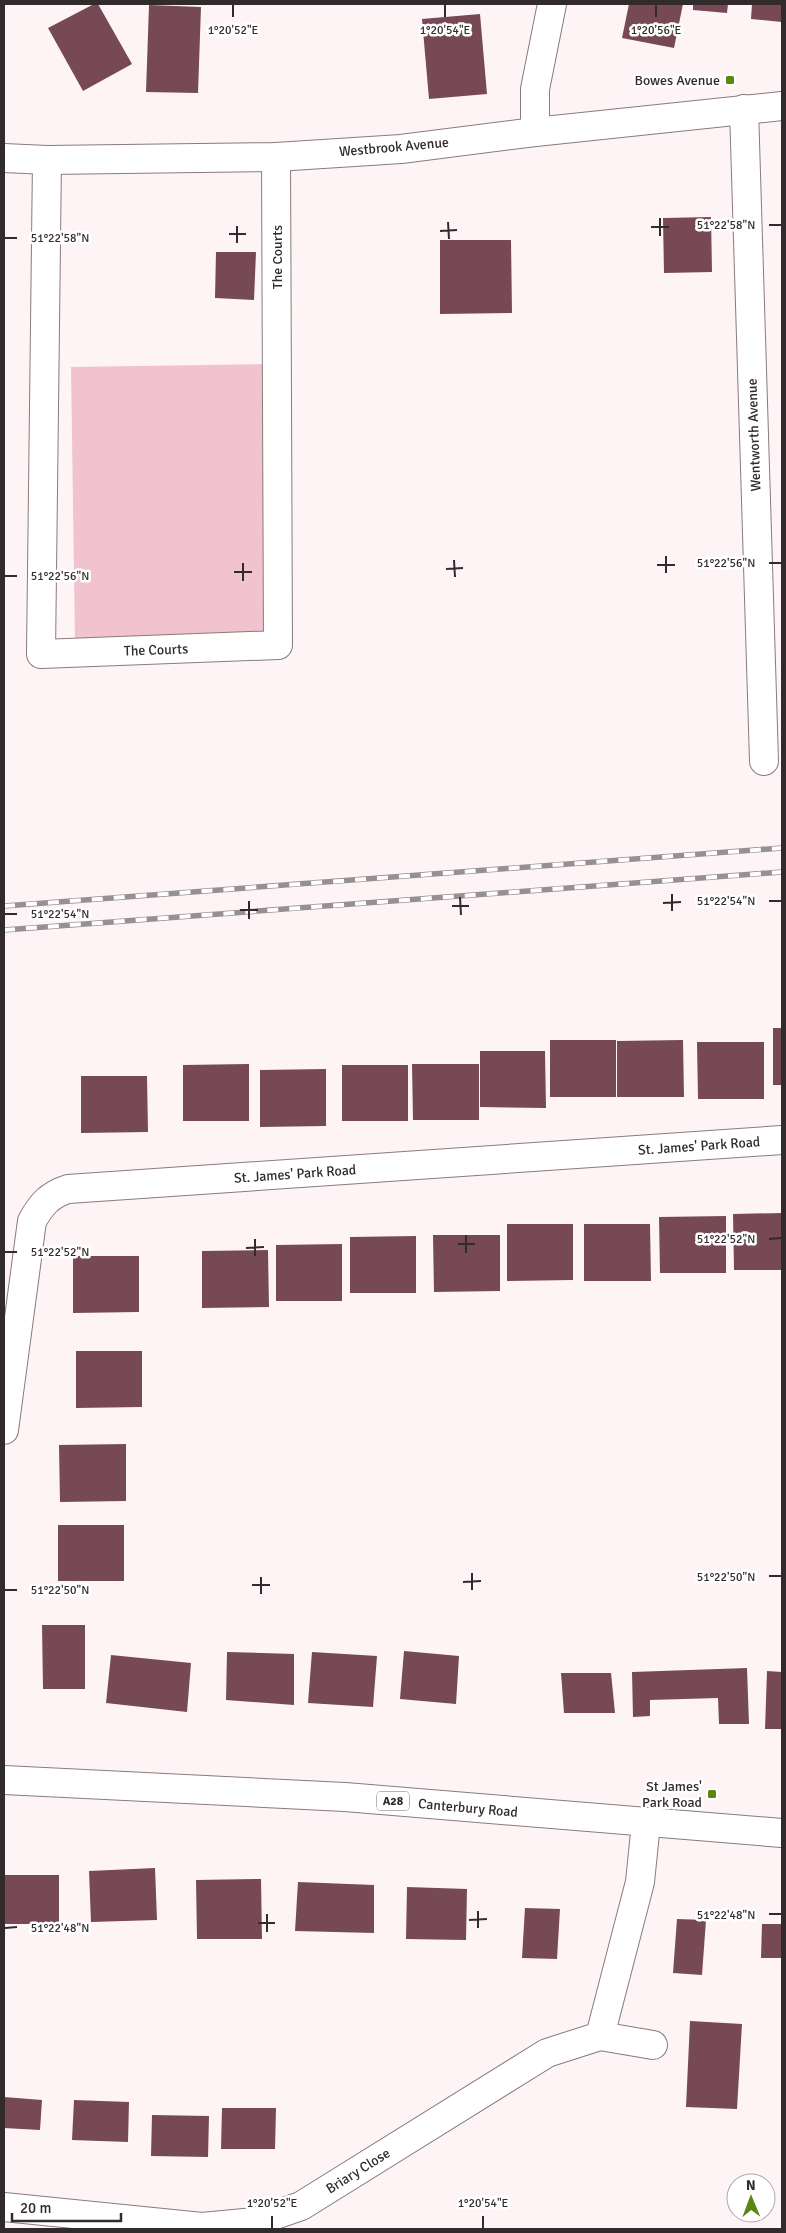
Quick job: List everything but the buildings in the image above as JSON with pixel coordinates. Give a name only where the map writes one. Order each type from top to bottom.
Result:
[{"type":"main road","points":[[535,132],[536,89],[552,4]]},
{"type":"main road","name":"Westbrook Avenue","points":[[4,158],[46,160],[276,157],[401,149],[535,132],[782,106]]},
{"type":"main road","name":"Wentworth Avenue","points":[[744,109],[764,761]]},
{"type":"main road","name":"The Courts","points":[[46,160],[41,654],[278,645],[276,157]]},
{"type":"main road","name":"St. James' Park Road","points":[[4,1430],[32,1221],[42,1204],[55,1193],[78,1189],[782,1140]]},
{"type":"main road","name":"Canterbury Road","points":[[4,1780],[344,1797],[782,1833]]},
{"type":"main road","points":[[600,2036],[640,1882],[646,1823]]},
{"type":"main road","name":"Briary Close","points":[[4,2207],[202,2227],[254,2222],[301,2206],[546,2053],[600,2036],[653,2045]]},
{"type":"shaded area","points":[[274,364],[277,640],[75,643],[71,367]]},
{"type":"railway","points":[[4,906],[782,848]]},
{"type":"railway","points":[[4,930],[782,872]]},
{"type":"place","name":"Bowes Avenue","points":[[730,80]]},
{"type":"place","name":"St James' Park Road","points":[[712,1794]]}]
